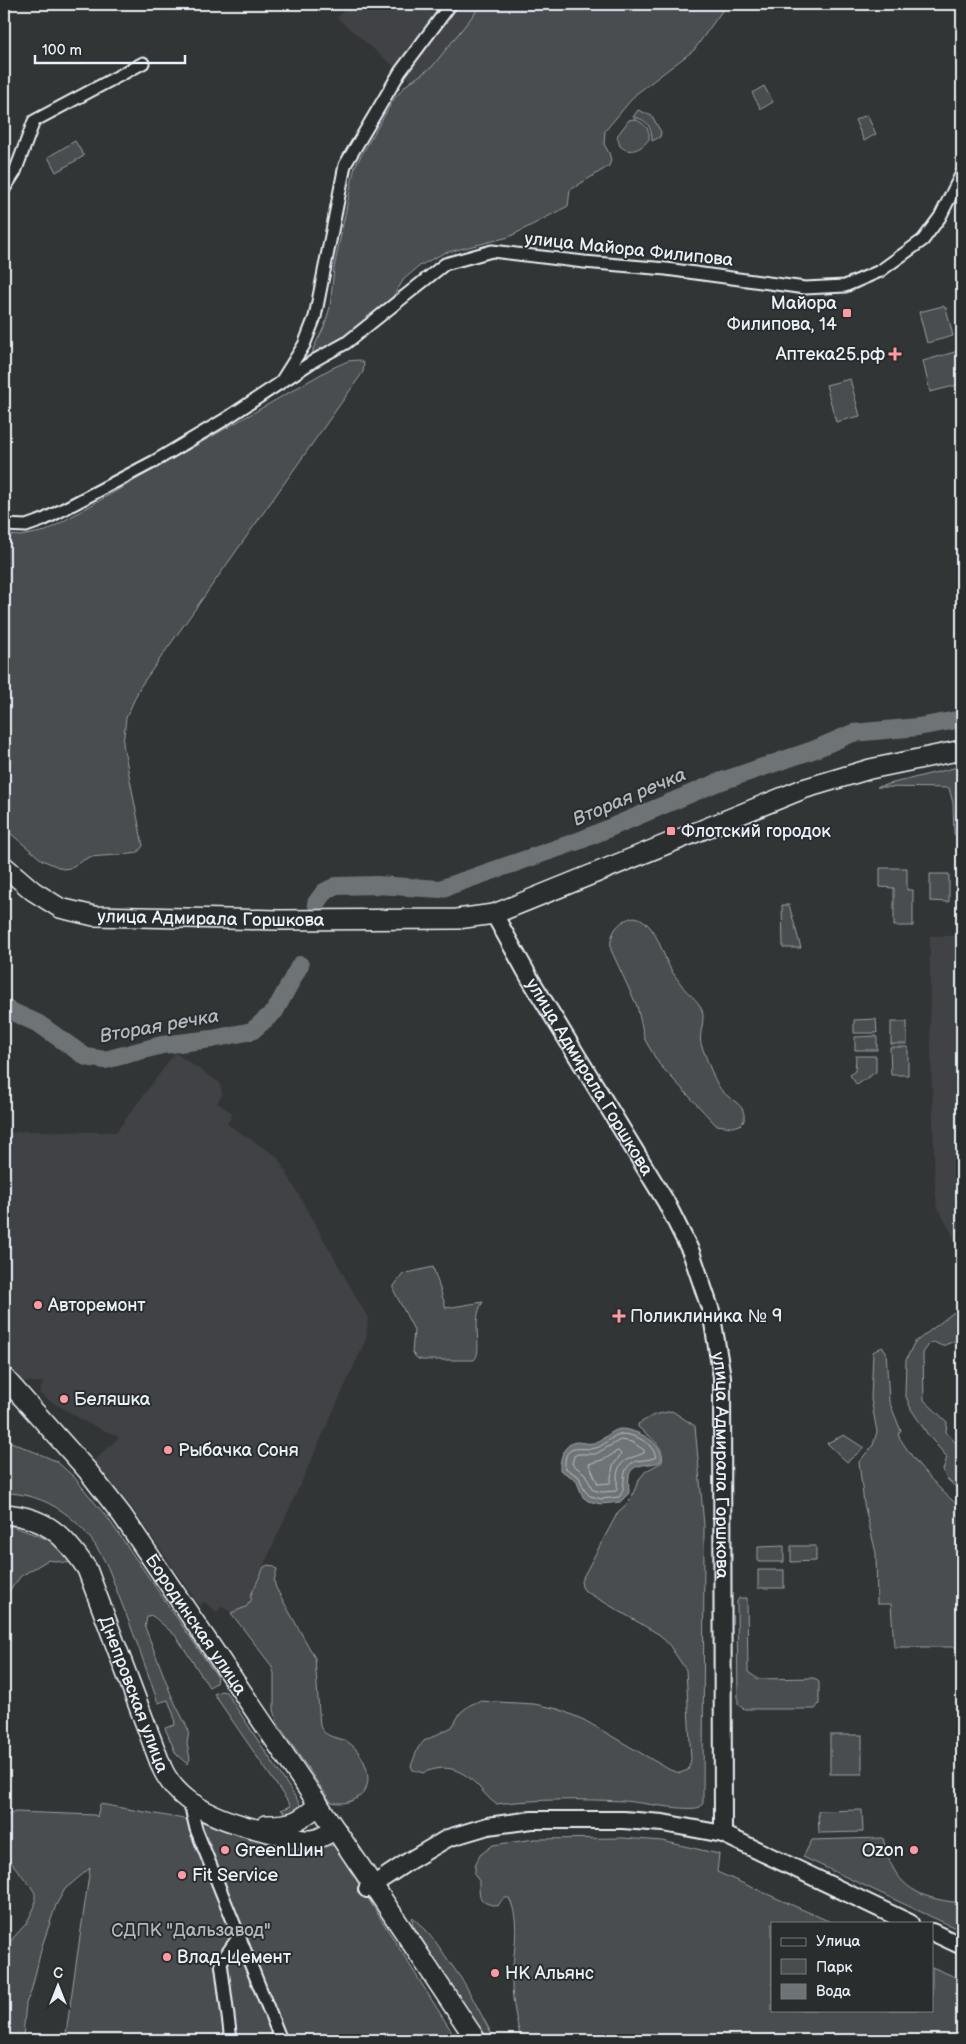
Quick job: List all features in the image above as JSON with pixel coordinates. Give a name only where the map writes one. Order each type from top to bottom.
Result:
[{"type":"main road","name":"улица Адмирала Горшкова","points":[[7,872],[60,908],[94,916],[278,920],[457,919],[494,914],[803,789],[870,769],[962,750]]},
{"type":"main road","name":"улица Адмирала Горшкова","points":[[494,914],[666,1202],[694,1260],[711,1311],[722,1387],[723,1834]]},
{"type":"main road","name":"Бородинская улица","points":[[4,1377],[87,1470],[122,1514],[370,1887]]},
{"type":"main road","name":"Бородинская улица","points":[[4,1386],[37,1422],[113,1513],[316,1807]]},
{"type":"main road","name":"Днепровская улица","points":[[4,1504],[33,1507],[49,1513],[68,1527],[81,1540],[94,1560],[169,1765],[196,1802],[212,1814],[242,1825],[297,1839],[309,1840],[332,1831]]},
{"type":"main road","name":"Днепровская улица","points":[[4,1514],[28,1517],[45,1523],[73,1548],[87,1569],[166,1776],[182,1795],[244,1821],[265,1825],[287,1825],[298,1820],[316,1807]]},
{"type":"main road","points":[[370,1887],[448,1838],[488,1826],[532,1820],[663,1822],[723,1834],[908,1922]]},
{"type":"main road","points":[[370,1887],[466,2040]]},
{"type":"main road","points":[[370,1887],[476,2040]]},
{"type":"main road","points":[[934,1933],[962,1946]]},
{"type":"street","points":[[280,383],[304,345],[315,318],[345,165],[400,72],[451,4]]},
{"type":"street","points":[[4,189],[15,172],[34,121],[143,64]]},
{"type":"street","name":"улица Майора Филипова","points":[[4,525],[26,526],[43,520],[155,461],[224,420],[315,360],[346,343],[445,264],[492,251],[666,269],[805,288],[845,286],[880,271],[923,240],[940,217],[962,173]]},
{"type":"street","points":[[196,1802],[192,1812],[196,1829],[240,1934],[281,2040]]},
{"type":"street","points":[[232,2040],[221,1962],[240,1934]]},
{"type":"shaded area","points":[[349,4],[484,4],[418,87],[337,18]]},
{"type":"shaded area","points":[[930,936],[962,936],[961,1250],[937,1207],[935,1189],[930,1017]]},
{"type":"shaded area","points":[[175,1053],[220,1083],[222,1095],[217,1103],[233,1113],[227,1124],[277,1156],[368,1318],[366,1339],[250,1596],[253,1598],[246,1607],[231,1613],[222,1606],[217,1612],[204,1602],[200,1607],[133,1509],[93,1462],[119,1437],[87,1423],[39,1394],[43,1382],[24,1382],[8,1373],[4,1362],[4,1338],[11,1334],[5,1320],[12,1304],[12,1285],[4,1282],[4,1134],[24,1131],[116,1132]]},
{"type":"green space","points":[[482,4],[727,4],[694,50],[636,94],[605,131],[604,144],[611,160],[609,166],[570,190],[568,206],[509,237],[444,253],[421,265],[404,279],[380,317],[313,357],[313,349],[324,327],[330,307],[334,268],[355,166],[394,99],[406,85],[432,67]]},
{"type":"green space","points":[[764,86],[773,102],[761,109],[752,93]]},
{"type":"green space","points":[[638,110],[652,116],[661,132],[660,137],[652,141],[648,125],[642,120],[633,117]]},
{"type":"green space","points":[[867,115],[876,134],[864,141],[855,120]]},
{"type":"green space","points":[[634,119],[646,126],[649,139],[636,150],[624,149],[620,146],[617,136],[629,120]]},
{"type":"green space","points":[[75,141],[84,156],[56,172],[48,157]]},
{"type":"green space","points":[[943,306],[946,308],[953,336],[927,343],[919,312]]},
{"type":"green space","points":[[962,350],[962,384],[930,392],[923,361]]},
{"type":"green space","points":[[358,360],[364,363],[363,372],[140,687],[126,718],[123,744],[143,846],[137,853],[89,857],[70,868],[63,869],[42,860],[10,833],[4,818],[4,534],[20,536],[46,531],[330,369],[348,361]]},
{"type":"green space","points":[[850,379],[860,416],[836,422],[826,385]]},
{"type":"green space","points":[[962,766],[962,773],[958,776],[959,812],[957,815],[957,833],[962,833],[962,838],[954,834],[953,803],[949,788],[877,787]]},
{"type":"green space","points":[[880,868],[907,868],[907,890],[913,890],[913,926],[894,926],[894,888],[880,887]]},
{"type":"green space","points":[[930,874],[949,874],[949,902],[930,901]]},
{"type":"green space","points":[[782,905],[789,905],[801,948],[783,948]]},
{"type":"green space","points":[[634,917],[641,919],[651,929],[672,972],[683,988],[700,1006],[703,1015],[700,1038],[702,1047],[720,1088],[743,1111],[744,1121],[740,1125],[733,1127],[716,1125],[659,1064],[645,1040],[637,1006],[611,950],[611,939],[615,929],[623,922]]},
{"type":"green space","points":[[876,1019],[877,1033],[854,1033],[854,1020]]},
{"type":"green space","points":[[891,1022],[907,1022],[907,1044],[891,1044]]},
{"type":"green space","points":[[877,1036],[877,1050],[855,1050],[855,1037]]},
{"type":"green space","points":[[890,1047],[908,1047],[908,1075],[891,1075]]},
{"type":"green space","points":[[856,1056],[876,1056],[876,1072],[857,1085],[850,1075],[855,1071]]},
{"type":"green space","points":[[433,1267],[446,1308],[483,1302],[479,1309],[477,1326],[478,1350],[474,1360],[423,1360],[418,1359],[412,1353],[414,1330],[394,1291],[394,1286],[403,1274]]},
{"type":"green space","points":[[962,1306],[962,1333],[955,1341],[942,1346],[934,1342],[930,1343],[923,1353],[924,1400],[947,1422],[946,1432],[962,1450],[962,1493],[946,1478],[943,1470],[947,1457],[928,1435],[911,1409],[905,1394],[906,1360],[914,1343]]},
{"type":"green space","points":[[882,1347],[886,1351],[889,1401],[901,1431],[898,1435],[927,1475],[962,1508],[962,1650],[956,1647],[894,1647],[891,1604],[877,1604],[876,1553],[864,1504],[859,1462],[873,1445],[877,1432],[871,1399],[873,1352]]},
{"type":"green space","points":[[672,1411],[695,1426],[704,1525],[703,1803],[700,1807],[694,1808],[591,1800],[544,1800],[496,1804],[473,1781],[460,1772],[446,1768],[423,1773],[413,1770],[411,1766],[418,1748],[424,1741],[452,1727],[461,1712],[479,1701],[534,1704],[558,1709],[584,1720],[670,1770],[680,1773],[688,1770],[691,1760],[686,1670],[660,1635],[585,1591],[581,1581],[618,1512],[629,1502],[640,1478],[646,1471],[662,1462],[663,1457],[659,1447],[638,1427],[638,1424],[654,1415]]},
{"type":"green space","points":[[844,1435],[864,1448],[847,1462],[827,1443]]},
{"type":"green space","points":[[4,1439],[56,1461],[74,1477],[109,1520],[217,1676],[216,1683],[209,1687],[176,1636],[154,1617],[150,1615],[147,1617],[145,1627],[172,1697],[189,1731],[187,1744],[190,1759],[187,1764],[176,1754],[165,1728],[175,1725],[174,1716],[168,1700],[158,1703],[105,1561],[84,1531],[61,1511],[48,1503],[34,1498],[20,1494],[4,1493]]},
{"type":"green space","points":[[12,1526],[52,1541],[69,1560],[68,1563],[48,1560],[21,1576],[9,1591],[4,1628],[4,1528]]},
{"type":"green space","points":[[784,1546],[784,1562],[758,1562],[758,1547]]},
{"type":"green space","points":[[791,1546],[816,1546],[816,1561],[791,1562]]},
{"type":"green space","points":[[268,1565],[277,1569],[274,1581],[276,1588],[315,1658],[320,1726],[328,1735],[345,1741],[355,1748],[360,1754],[367,1770],[367,1786],[363,1793],[351,1801],[342,1803],[331,1802],[278,1724],[274,1710],[274,1673],[271,1665],[231,1613],[246,1607],[252,1599],[250,1597],[264,1567]]},
{"type":"green space","points":[[758,1570],[784,1570],[784,1588],[758,1588]]},
{"type":"green space","points":[[739,1598],[747,1598],[748,1672],[758,1679],[814,1678],[819,1682],[819,1704],[815,1709],[744,1709],[738,1704],[737,1602]]},
{"type":"green space","points":[[221,1691],[226,1692],[300,1804],[298,1810],[289,1815],[281,1810],[291,1806],[214,1694]]},
{"type":"green space","points":[[830,1735],[862,1735],[862,1774],[830,1774]]},
{"type":"green space","name":"СДПК \"Дальзавод\"","points":[[100,1804],[335,1846],[457,2040],[65,2040],[90,1868],[65,1889],[56,1905],[42,1946],[31,1992],[26,2003],[21,2040],[4,2040],[4,1952],[13,1938],[26,1924],[35,1906],[35,1893],[4,1854],[4,1817],[15,1812],[95,1815],[97,1817]]},
{"type":"green space","points":[[862,1810],[863,1832],[819,1833],[818,1811]]},
{"type":"green space","points":[[623,1838],[662,1841],[719,1854],[717,1872],[831,1922],[771,1922],[771,2012],[934,2012],[934,1968],[962,1980],[962,2040],[521,2040],[512,1990],[516,1929],[513,1908],[509,1898],[501,1901],[498,1906],[484,1902],[481,1899],[479,1881],[475,1875],[475,1865],[480,1855],[493,1845],[534,1839]]},
{"type":"green space","points":[[883,1838],[891,1864],[897,1874],[912,1889],[940,1900],[962,1903],[962,1931],[803,1857],[812,1840]]},
{"type":"green space","points":[[413,1917],[435,1941],[465,1984],[495,2040],[485,2040],[413,1925]]},
{"type":"water","points":[[620,1429],[633,1431],[648,1438],[658,1448],[661,1454],[661,1461],[638,1466],[631,1471],[629,1476],[629,1493],[620,1502],[601,1504],[588,1501],[583,1497],[576,1480],[560,1470],[563,1453],[572,1443],[593,1443]]},
{"type":"waterway","name":"Вторая речка","points":[[316,903],[324,892],[336,886],[377,885],[440,889],[581,840],[716,783],[813,750],[853,733],[918,727],[962,719]]},
{"type":"waterway","name":"Вторая речка","points":[[4,1008],[39,1024],[86,1057],[105,1060],[162,1045],[212,1039],[252,1031],[275,1011],[300,965]]},
{"type":"place","name":"Майора Филипова, 14","points":[[847,313]]},
{"type":"place","name":"Аптека25.рф","points":[[895,354]]},
{"type":"place","name":"Флотский городок","points":[[671,831]]},
{"type":"place","name":"Авторемонт","points":[[38,1305]]},
{"type":"place","name":"Поликлиника № 9","points":[[619,1316]]},
{"type":"place","name":"Беляшка","points":[[64,1399]]},
{"type":"place","name":"Рыбачка Соня","points":[[168,1450]]},
{"type":"place","name":"GreenШин","points":[[225,1850]]},
{"type":"place","name":"Ozon","points":[[914,1850]]},
{"type":"place","name":"Fit Service","points":[[182,1875]]},
{"type":"place","name":"Влад-Цемент","points":[[167,1957]]},
{"type":"place","name":"НК Альянс","points":[[495,1973]]}]
